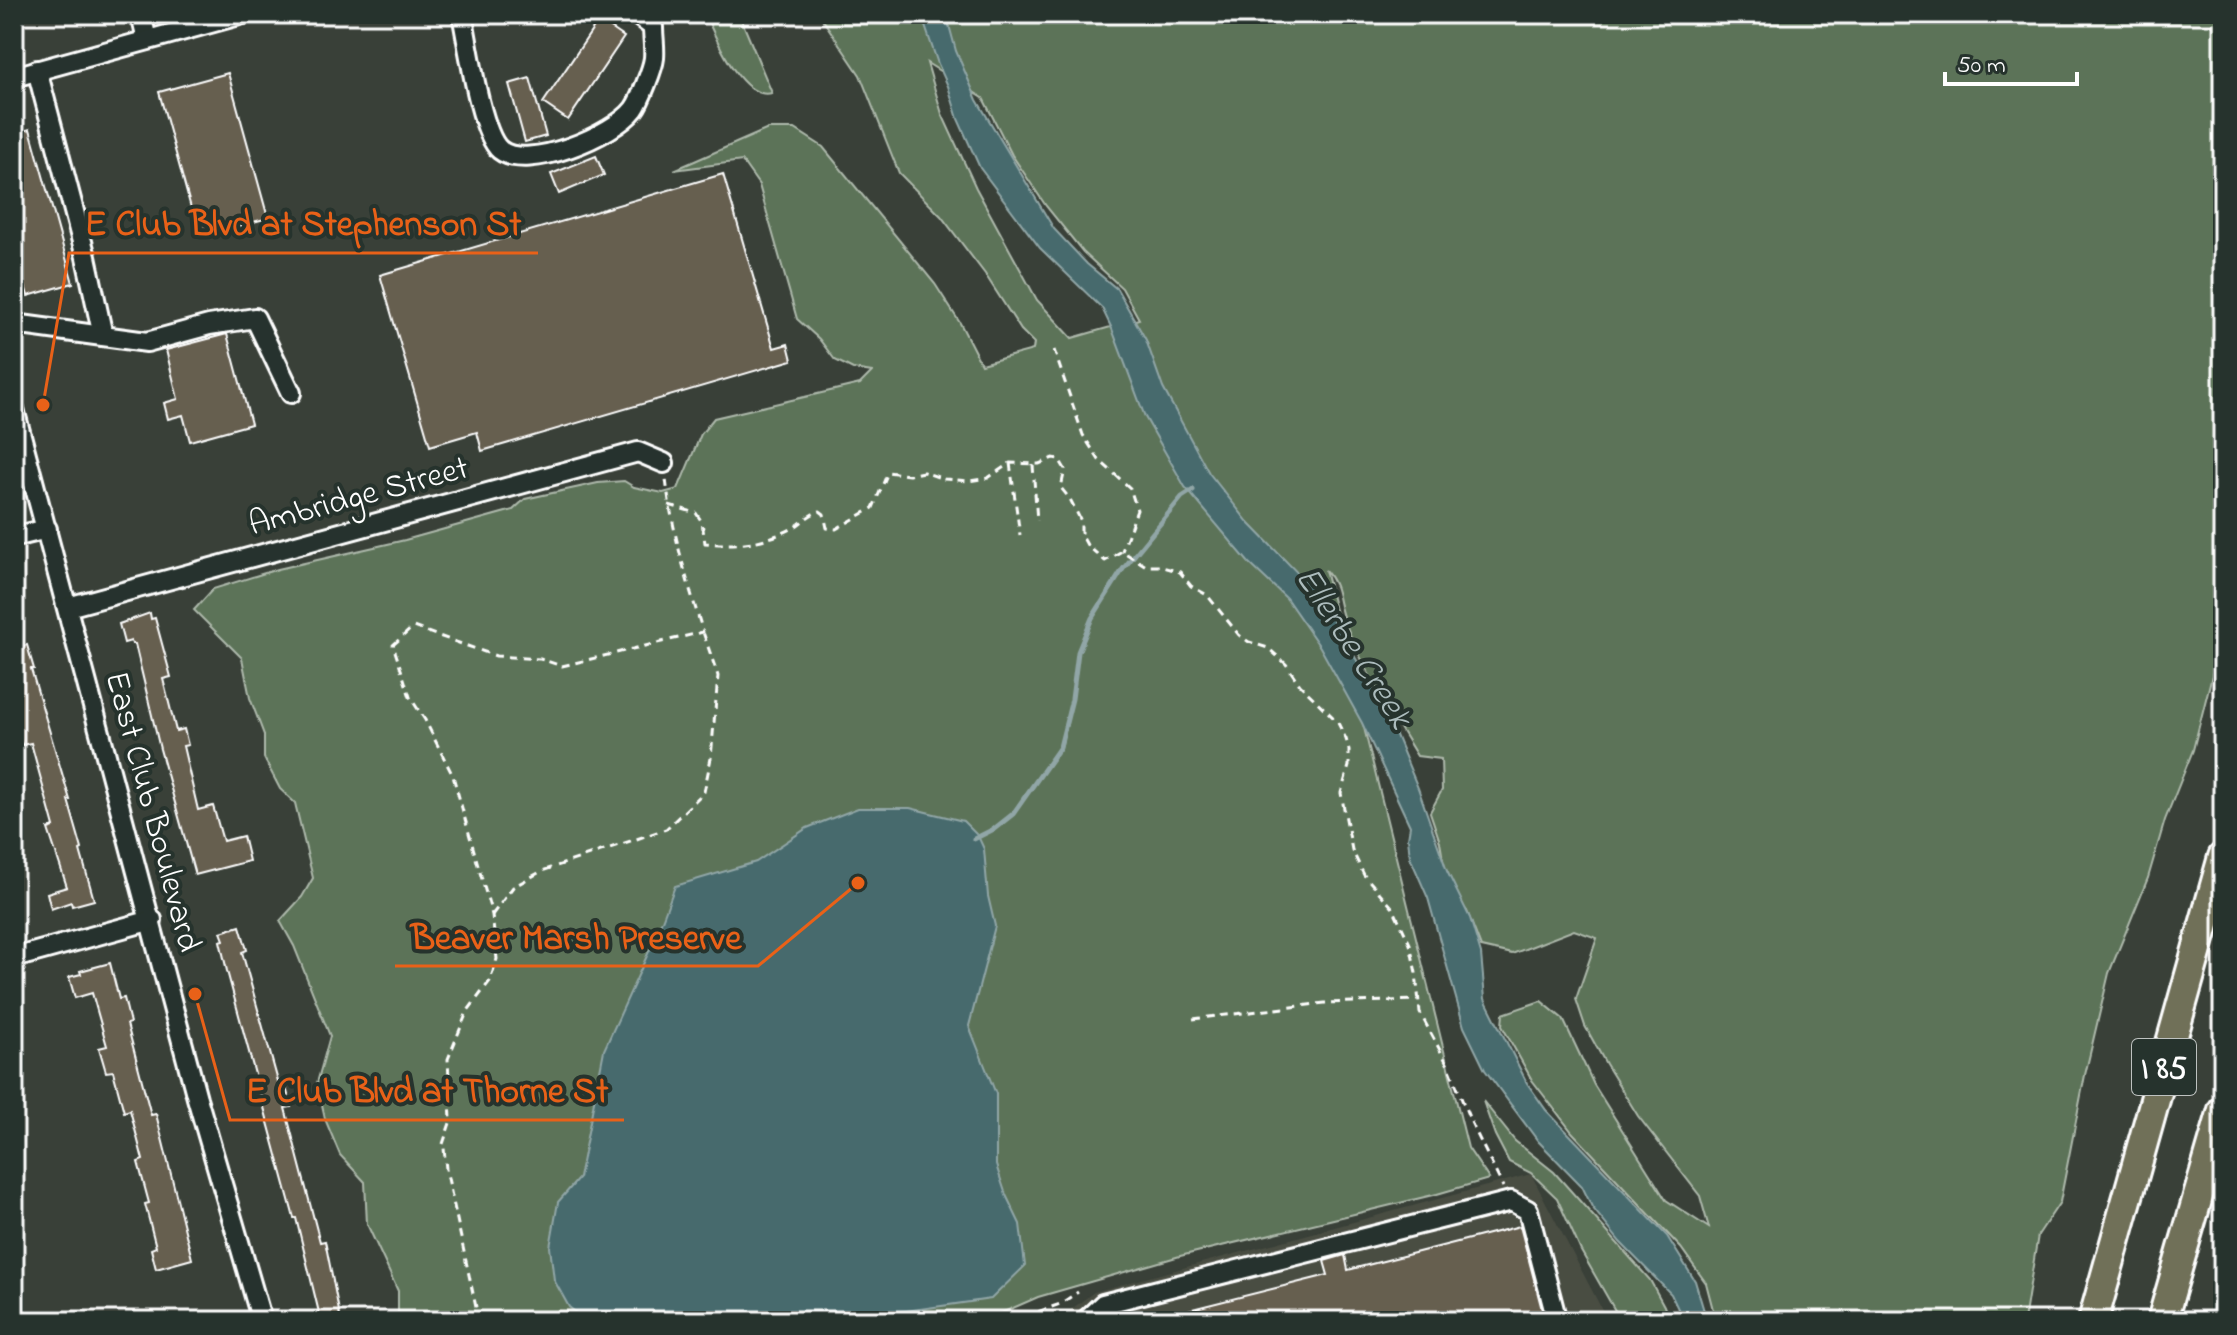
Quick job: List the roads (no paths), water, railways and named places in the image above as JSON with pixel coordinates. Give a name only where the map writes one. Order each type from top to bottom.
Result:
[{"type":"highway","name":"I 85","points":[[2090,1321],[2223,857]]},
{"type":"highway","name":"I 85","points":[[2162,1321],[2223,1110]]},
{"type":"highway","points":[[2180,1321],[2204,1178]]},
{"type":"street","points":[[141,14],[147,40]]},
{"type":"street","points":[[14,77],[239,14]]},
{"type":"street","points":[[462,14],[487,126],[498,148],[514,158],[548,153],[609,132],[635,108],[654,60],[653,27],[636,14]]},
{"type":"street","points":[[37,70],[86,257],[103,336]]},
{"type":"street","points":[[14,324],[147,342],[209,325],[255,318],[291,393]]},
{"type":"street","name":"East Club Boulevard","points":[[14,409],[197,1098],[262,1321]]},
{"type":"street","name":"Ambridge Street","points":[[68,607],[638,452],[664,463]]},
{"type":"street","points":[[14,537],[47,529]]},
{"type":"street","points":[[14,958],[152,920]]},
{"type":"street","points":[[1085,1321],[1103,1304],[1511,1201],[1528,1210],[1557,1321]]},
{"type":"water","points":[[921,14],[946,14],[956,51],[977,100],[1054,229],[1087,264],[1117,289],[1146,340],[1163,388],[1209,473],[1248,522],[1316,592],[1383,704],[1418,788],[1447,871],[1470,918],[1481,954],[1485,999],[1527,1083],[1546,1110],[1667,1236],[1695,1281],[1707,1321],[1681,1321],[1671,1294],[1620,1242],[1592,1207],[1582,1186],[1538,1141],[1485,1070],[1464,1027],[1428,898],[1410,857],[1410,826],[1362,723],[1320,647],[1286,598],[1249,563],[1185,487],[1145,417],[1102,308],[1040,248],[980,168],[958,119]]},
{"type":"water","points":[[858,808],[910,808],[963,821],[978,836],[984,849],[988,896],[995,926],[969,1026],[996,1094],[996,1165],[1020,1224],[1025,1266],[991,1299],[835,1321],[586,1321],[569,1307],[554,1280],[550,1247],[558,1202],[579,1178],[604,1050],[656,936],[675,886],[756,862],[807,828]]},
{"type":"waterway","points":[[974,839],[1013,814],[1060,747],[1072,699],[1078,652],[1092,618],[1123,569],[1182,497],[1193,490]]},
{"type":"place","name":"E Club Blvd at Stephenson St","points":[[43,405]]},
{"type":"place","name":"Beaver Marsh Preserve","points":[[858,883]]},
{"type":"place","name":"E Club Blvd at Thorne St","points":[[195,994]]},
{"type":"water label","name":"Ellerbe Creek","points":[[1356,646]]}]
